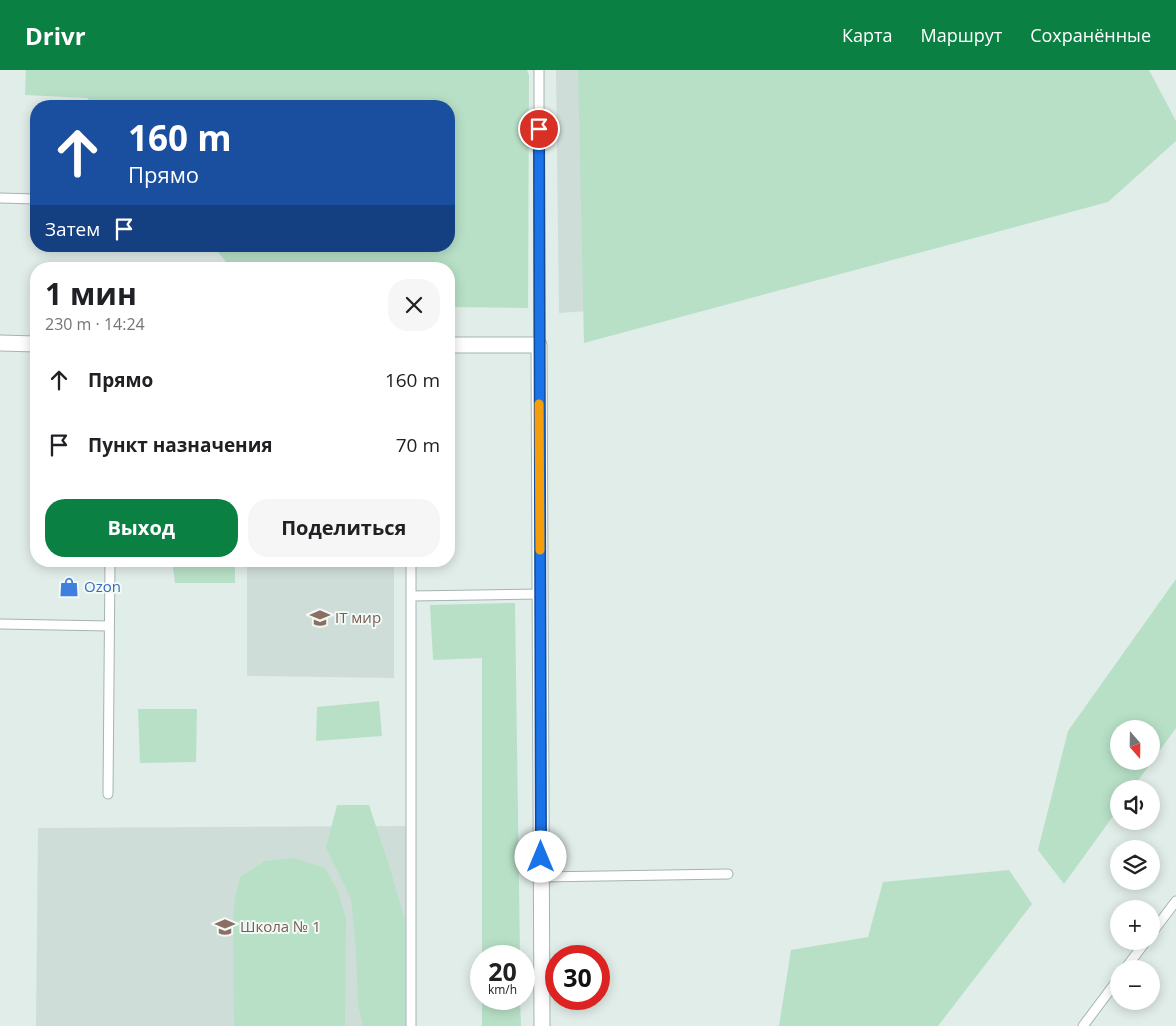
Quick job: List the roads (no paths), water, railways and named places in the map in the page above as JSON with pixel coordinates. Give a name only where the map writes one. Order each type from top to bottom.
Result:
[{"type":"street","points":[[0,343],[30,344]]},
{"type":"street","points":[[455,345],[539,345],[542,1026]]},
{"type":"lane","points":[[539,70],[539,345]]},
{"type":"lane","points":[[0,198],[30,199]]},
{"type":"lane","points":[[108,794],[110,567]]},
{"type":"lane","points":[[410,567],[411,1026]]},
{"type":"lane","points":[[411,596],[540,594]]},
{"type":"lane","points":[[0,624],[109,626]]},
{"type":"lane","points":[[541,877],[728,874]]},
{"type":"lane","points":[[1160,922],[1176,901]]},
{"type":"lane","points":[[1083,1026],[1110,990]]},
{"type":"place","name":"Ozon","points":[[69,587]]},
{"type":"place","name":"IT мир","points":[[320,618]]},
{"type":"place","name":"Школа № 1","points":[[225,927]]}]
